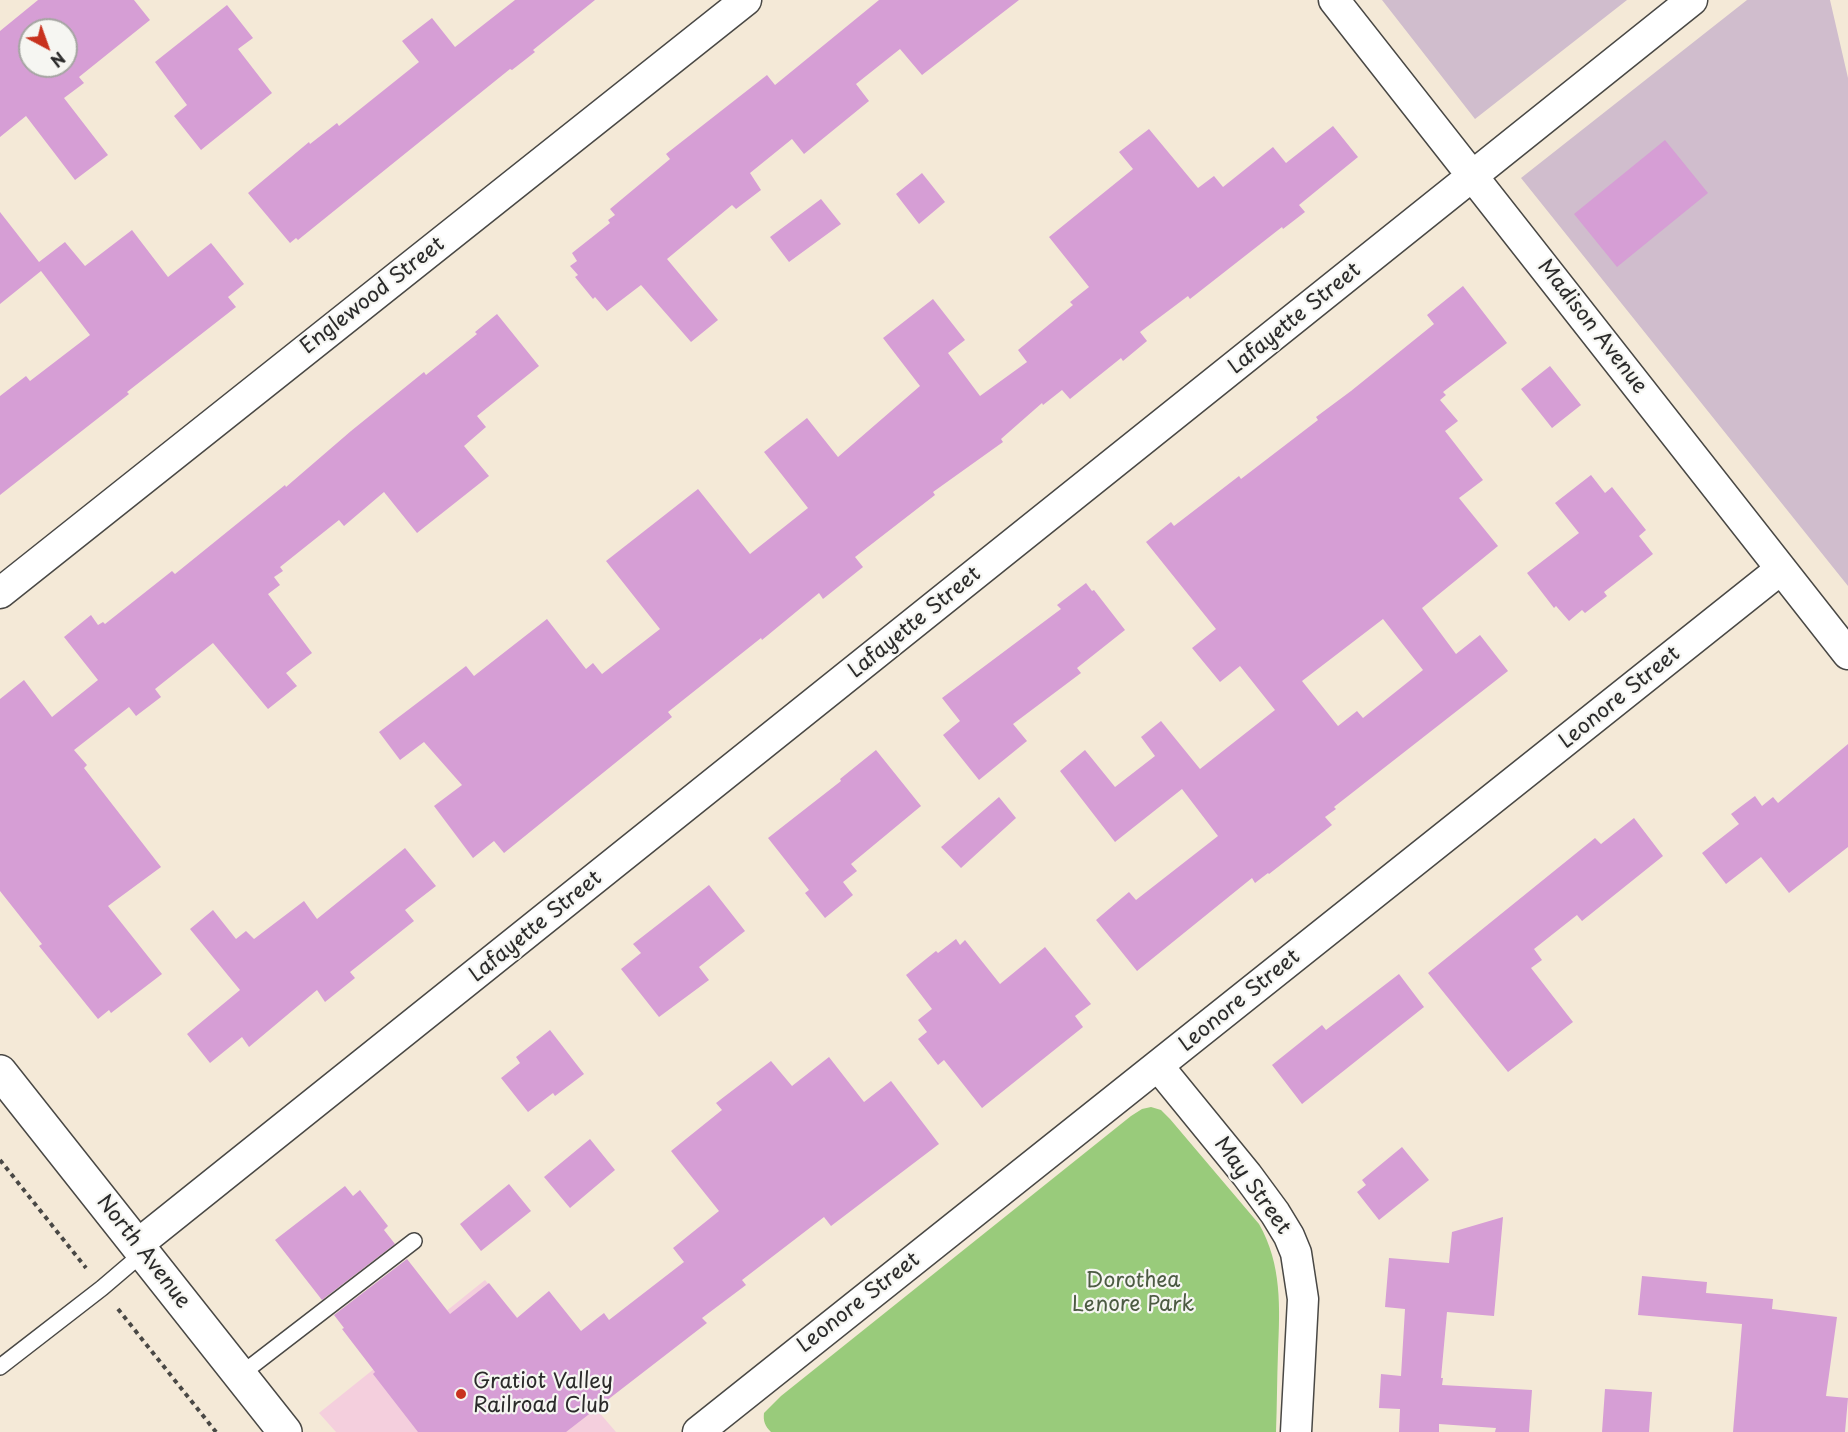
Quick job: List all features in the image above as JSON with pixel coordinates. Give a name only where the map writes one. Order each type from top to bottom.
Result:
[{"type":"main road","name":"North Avenue","points":[[0,1072],[285,1432]]},
{"type":"street","name":"Englewood Street","points":[[0,593],[746,0]]},
{"type":"street","name":"Madison Avenue","points":[[1334,0],[1848,654]]},
{"type":"street","name":"Lafayette Street","points":[[140,1249],[1692,0]]},
{"type":"street","name":"Leonore Street","points":[[698,1432],[1781,569]]},
{"type":"street","name":"May Street","points":[[1158,1066],[1275,1213],[1289,1236],[1296,1254],[1303,1299],[1296,1432]]},
{"type":"lane","points":[[240,1375],[414,1241]]},
{"type":"lane","points":[[0,1367],[102,1288],[140,1249]]},
{"type":"shaded area","points":[[1382,0],[1627,0],[1475,119]]},
{"type":"shaded area","points":[[1747,0],[1830,0],[1848,78],[1848,586],[1521,178]]},
{"type":"shaded area","points":[[485,1280],[616,1432],[336,1432],[319,1413]]},
{"type":"green space","name":"Dorothea Lenore Park","points":[[1151,1107],[1161,1110],[1170,1119],[1259,1224],[1267,1239],[1276,1270],[1279,1303],[1276,1432],[771,1432],[769,1430],[764,1421],[764,1413],[781,1396],[1131,1116],[1142,1109]]},
{"type":"building","points":[[38,0],[134,0],[150,20],[79,77],[84,83],[64,98],[108,155],[75,180],[26,116],[0,137],[0,31]]},
{"type":"building","points":[[515,0],[595,0],[533,50],[535,52],[512,70],[510,69],[298,240],[296,238],[290,243],[248,193],[309,142],[310,144],[337,123],[339,126],[419,62],[402,41],[432,18],[455,47]]},
{"type":"building","points":[[879,0],[1019,0],[922,75],[900,49],[856,84],[869,101],[804,154],[792,139],[750,173],[761,190],[736,209],[732,205],[667,259],[718,320],[691,342],[641,285],[607,311],[595,297],[593,299],[575,277],[578,275],[570,266],[577,261],[572,253],[610,223],[608,220],[615,215],[610,209],[670,159],[666,154],[767,75],[775,85]]},
{"type":"building","points":[[227,5],[253,38],[238,49],[272,93],[201,150],[174,116],[187,105],[155,62]]},
{"type":"building","points":[[1333,126],[1358,157],[1299,205],[1305,212],[1283,229],[1282,227],[1190,299],[1188,296],[1140,332],[1147,341],[1123,361],[1121,358],[1070,399],[1062,390],[1043,405],[1042,403],[1001,439],[1003,442],[933,492],[935,495],[855,557],[863,567],[823,599],[819,593],[668,712],[672,717],[504,853],[494,841],[473,858],[434,806],[462,785],[424,742],[400,760],[379,732],[466,666],[474,676],[547,619],[586,669],[593,663],[602,674],[660,629],[606,561],[698,489],[750,554],[808,508],[764,452],[807,418],[838,457],[920,386],[883,338],[933,299],[965,340],[948,353],[980,396],[1027,362],[1018,350],[1073,305],[1070,302],[1089,287],[1049,237],[1133,169],[1119,152],[1149,129],[1198,188],[1214,176],[1223,187],[1273,147],[1286,163]]},
{"type":"building","points":[[1665,140],[1708,193],[1617,267],[1574,214]]},
{"type":"building","points":[[922,173],[945,202],[919,224],[896,194]]},
{"type":"building","points":[[821,199],[841,224],[789,262],[770,237]]},
{"type":"building","points":[[0,212],[39,262],[65,242],[85,266],[132,230],[168,277],[211,243],[244,284],[228,297],[236,307],[0,495],[0,396],[26,376],[30,381],[90,335],[41,271],[0,304]]},
{"type":"building","points":[[1463,286],[1507,343],[1443,392],[1446,395],[1440,400],[1458,421],[1445,431],[1483,480],[1459,498],[1498,546],[1422,608],[1456,654],[1480,635],[1508,671],[1334,807],[1336,809],[1325,817],[1332,825],[1269,874],[1255,883],[1252,878],[1137,971],[1096,920],[1129,892],[1136,900],[1218,836],[1182,789],[1115,842],[1060,771],[1085,750],[1115,787],[1155,756],[1141,737],[1161,721],[1200,769],[1275,710],[1240,666],[1220,682],[1192,648],[1216,629],[1146,542],[1171,522],[1174,526],[1239,476],[1241,479],[1318,420],[1316,417],[1434,324],[1427,315]],"holes":[[[1383,619],[1423,670],[1363,718],[1357,711],[1338,726],[1302,681]]]},
{"type":"building","points":[[497,314],[539,366],[477,416],[486,427],[464,446],[489,476],[417,533],[384,492],[344,526],[339,520],[280,567],[283,571],[274,577],[280,585],[268,594],[312,653],[286,673],[297,686],[268,709],[213,643],[155,689],[161,697],[136,716],[129,707],[74,750],[87,765],[84,768],[161,867],[108,906],[162,974],[111,1013],[109,1010],[98,1019],[39,946],[42,944],[0,891],[0,699],[24,680],[52,717],[98,680],[64,637],[91,615],[98,625],[103,622],[105,624],[172,571],[175,574],[285,485],[286,487],[424,372],[426,375],[477,334],[475,332]]},
{"type":"building","points":[[1550,366],[1581,405],[1552,428],[1521,389]]},
{"type":"building","points":[[1591,475],[1605,493],[1612,487],[1646,530],[1639,536],[1653,554],[1604,592],[1607,596],[1585,613],[1582,610],[1569,621],[1556,606],[1554,608],[1527,573],[1579,533],[1555,503]]},
{"type":"building","points":[[1086,583],[1125,630],[1077,668],[1081,673],[1013,724],[1027,741],[979,780],[943,735],[960,721],[942,698],[1061,609],[1057,605]]},
{"type":"building","points":[[1848,744],[1848,847],[1789,893],[1761,857],[1726,884],[1702,853],[1739,824],[1731,814],[1755,796],[1762,806],[1773,797],[1778,803]]},
{"type":"building","points":[[876,750],[921,806],[851,864],[857,871],[843,882],[853,895],[825,918],[805,893],[809,890],[768,838],[841,781],[840,779]]},
{"type":"building","points":[[999,797],[1016,818],[961,868],[941,847]]},
{"type":"building","points":[[1634,818],[1663,856],[1582,921],[1577,915],[1534,949],[1542,960],[1531,968],[1573,1022],[1508,1072],[1428,973],[1595,838],[1601,844]]},
{"type":"building","points":[[405,848],[436,886],[405,910],[414,921],[350,972],[355,978],[325,1002],[317,990],[249,1047],[242,1037],[210,1063],[187,1034],[240,990],[190,929],[213,910],[236,939],[246,931],[254,939],[304,901],[317,919]]},
{"type":"building","points":[[709,885],[745,931],[699,967],[709,980],[659,1017],[621,969],[641,953],[633,944]]},
{"type":"building","points":[[956,939],[960,945],[965,940],[1000,984],[1045,947],[1091,1004],[1075,1016],[1083,1027],[982,1108],[944,1060],[938,1065],[918,1039],[927,1032],[918,1020],[932,1009],[906,975],[936,951],[938,953]]},
{"type":"building","points":[[1399,974],[1424,1007],[1302,1104],[1272,1065],[1322,1025],[1326,1030]]},
{"type":"building","points":[[550,1030],[584,1074],[555,1096],[553,1093],[528,1112],[501,1078],[520,1063],[516,1057]]},
{"type":"building","points":[[829,1057],[864,1102],[891,1081],[939,1144],[831,1226],[824,1217],[742,1280],[746,1285],[702,1318],[707,1323],[566,1432],[418,1432],[373,1374],[375,1372],[334,1315],[407,1259],[450,1314],[489,1283],[517,1318],[549,1291],[581,1331],[604,1313],[609,1320],[684,1262],[673,1248],[719,1211],[671,1151],[722,1110],[716,1103],[771,1061],[792,1086]]},
{"type":"building","points":[[590,1139],[615,1170],[570,1208],[544,1177]]},
{"type":"building","points":[[1402,1147],[1429,1180],[1379,1220],[1357,1192],[1366,1185],[1362,1180]]},
{"type":"building","points":[[509,1184],[531,1211],[481,1251],[460,1224]]},
{"type":"building","points":[[345,1186],[353,1196],[360,1190],[388,1226],[384,1230],[395,1244],[322,1300],[275,1240]]},
{"type":"building","points":[[1503,1217],[1494,1316],[1447,1312],[1441,1378],[1443,1378],[1442,1385],[1532,1390],[1529,1432],[1495,1432],[1496,1428],[1439,1424],[1439,1432],[1399,1432],[1400,1409],[1379,1408],[1381,1374],[1401,1376],[1405,1309],[1385,1307],[1389,1258],[1449,1263],[1452,1232]]},
{"type":"building","points":[[1642,1276],[1707,1282],[1706,1293],[1773,1299],[1772,1309],[1837,1317],[1826,1396],[1848,1398],[1845,1432],[1733,1432],[1742,1324],[1638,1315]]},
{"type":"building","points":[[1605,1389],[1652,1392],[1649,1432],[1602,1432]]},
{"type":"place","name":"Gratiot Valley Railroad Club","points":[[461,1394]]}]
